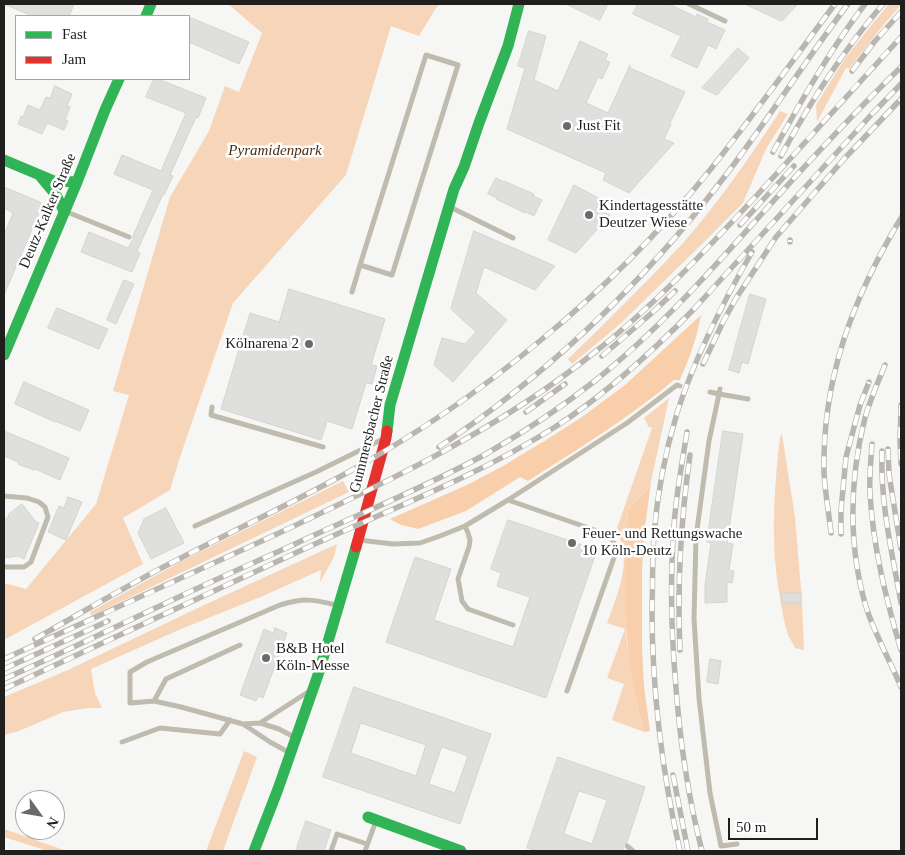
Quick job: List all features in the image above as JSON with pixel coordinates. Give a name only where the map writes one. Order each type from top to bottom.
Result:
[{"type":"street","name":"Gummersbacher Straße","points":[[254,851],[313,689],[358,540],[386,438],[390,405],[454,188],[464,167],[508,46],[519,4]]},
{"type":"street","name":"Deutz-Kalker Straße","points":[[4,355],[119,80]]},
{"type":"street","points":[[4,160],[54,182],[77,182]]},
{"type":"street","points":[[40,176],[56,195],[64,211]]},
{"type":"street","points":[[372,819],[461,851]]},
{"type":"lane","points":[[689,4],[725,21]]},
{"type":"lane","points":[[352,292],[360,265],[426,55],[458,65],[392,275],[360,265]]},
{"type":"lane","points":[[449,207],[512,238]]},
{"type":"lane","points":[[64,211],[129,237]]},
{"type":"lane","points":[[358,540],[392,544],[420,543],[465,526],[627,423],[677,385],[680,386]]},
{"type":"lane","points":[[710,392],[720,392],[748,399]]},
{"type":"lane","points":[[720,392],[710,441],[696,537],[694,619],[699,698],[710,793],[721,846],[737,844]]},
{"type":"lane","points":[[212,407],[211,415],[323,447]]},
{"type":"lane","points":[[195,526],[316,472],[386,438]]},
{"type":"lane","points":[[4,496],[27,498],[39,502],[45,507],[48,517],[31,562],[24,568],[4,567]]},
{"type":"lane","points":[[508,500],[606,534],[615,544],[616,552],[568,691]]},
{"type":"lane","points":[[465,526],[470,540],[458,579],[464,605],[468,609],[513,625]]},
{"type":"lane","points":[[290,753],[243,724],[154,701],[130,703],[130,672],[147,662],[280,605],[302,600],[319,601],[338,606]]},
{"type":"lane","points":[[154,701],[166,679],[240,645]]},
{"type":"lane","points":[[260,723],[313,689]]},
{"type":"lane","points":[[122,742],[160,728],[220,734],[230,720]]},
{"type":"lane","points":[[243,724],[260,723],[279,729],[296,738]]},
{"type":"lane","points":[[365,851],[372,819]]},
{"type":"lane","points":[[332,851],[337,834],[367,844]]},
{"type":"lane","points":[[627,846],[632,851]]},
{"type":"green space","name":"Pyramidenpark","points":[[228,4],[440,4],[419,36],[391,26],[346,175],[233,303],[170,490],[123,518],[143,564],[4,640],[4,583],[26,589],[96,504],[129,395],[113,391],[170,197],[209,131],[225,86],[239,92],[262,33]]},
{"type":"green space","points":[[889,4],[901,5],[849,69],[846,68],[817,122],[816,105],[844,60]]},
{"type":"green space","points":[[780,111],[788,114],[766,149],[743,203],[620,324],[572,364],[568,359],[655,273],[709,212]]},
{"type":"green space","points":[[669,398],[651,482],[628,510],[625,616],[634,690],[644,732],[612,720],[624,684],[607,678],[625,629],[607,623],[619,589],[624,565],[624,553],[616,531],[652,428],[647,426],[644,418]]},
{"type":"green space","points":[[782,434],[795,517],[804,650],[795,648],[788,635],[777,577],[774,517],[778,457]]},
{"type":"green space","points":[[343,481],[349,492],[91,616],[90,612],[182,561]]},
{"type":"green space","points":[[337,544],[334,557],[320,582],[321,570],[91,669],[95,693],[102,708],[63,712],[19,731],[4,735],[4,697],[68,670]]},
{"type":"green space","points":[[244,751],[257,757],[223,851],[206,851]]},
{"type":"green space","points":[[4,829],[15,833],[15,840],[36,840],[67,851],[48,851],[4,837]]},
{"type":"shaded area","points":[[701,315],[692,348],[680,380],[674,380],[584,445],[528,481],[520,477],[466,511],[418,529],[401,525],[390,519],[469,484],[503,466],[582,417],[625,385]]},
{"type":"shaded area","points":[[651,482],[642,569],[642,647],[644,686],[650,731],[644,732],[629,658],[625,616],[625,563],[628,510]]},
{"type":"building","points":[[4,4],[74,4],[69,15],[31,15]]},
{"type":"building","points":[[566,4],[608,4],[600,20]]},
{"type":"building","points":[[638,4],[669,4],[696,17],[697,14],[708,19],[707,22],[725,30],[716,49],[708,45],[697,68],[671,56],[681,36],[633,14]]},
{"type":"building","points":[[745,4],[798,4],[782,21]]},
{"type":"building","points":[[190,17],[249,42],[239,64],[190,42]]},
{"type":"building","points":[[529,31],[546,36],[534,80],[558,91],[580,41],[608,54],[605,60],[610,62],[602,79],[598,77],[586,103],[608,113],[630,65],[630,68],[685,92],[664,139],[674,143],[629,193],[603,180],[606,173],[507,129],[525,68],[518,66]]},
{"type":"building","points":[[738,48],[749,58],[717,95],[702,88]]},
{"type":"building","points":[[154,80],[161,80],[206,98],[170,175],[173,176],[137,251],[140,253],[132,272],[81,252],[89,232],[128,248],[153,190],[114,174],[122,155],[161,171],[186,113],[146,97]]},
{"type":"building","points":[[55,86],[72,94],[67,106],[70,107],[65,120],[68,121],[64,130],[47,123],[42,134],[18,124],[28,105],[40,110],[46,97],[50,98]]},
{"type":"building","points":[[496,178],[534,194],[533,196],[542,200],[534,216],[488,194]]},
{"type":"building","points":[[574,185],[610,204],[603,212],[610,215],[576,253],[548,240]]},
{"type":"building","points":[[4,187],[40,202],[42,206],[4,295],[4,235],[13,213],[4,208]]},
{"type":"building","points":[[474,231],[555,266],[535,290],[484,267],[476,293],[507,320],[453,382],[434,365],[442,338],[465,344],[476,332],[451,309]]},
{"type":"building","points":[[124,280],[134,284],[116,324],[107,320]]},
{"type":"building","name":"Kölnarena 2","points":[[289,289],[385,319],[371,365],[377,366],[372,384],[366,383],[352,429],[327,421],[321,440],[221,409],[250,313],[279,322]]},
{"type":"building","points":[[750,294],[766,299],[748,364],[742,362],[739,373],[729,370]]},
{"type":"building","points":[[57,308],[108,329],[99,349],[48,328]]},
{"type":"building","points":[[24,382],[89,410],[80,431],[15,404]]},
{"type":"building","points":[[4,431],[69,458],[60,480],[18,464],[18,462],[4,456]]},
{"type":"building","points":[[723,431],[743,434],[727,543],[733,544],[729,570],[734,571],[732,583],[727,582],[727,602],[705,603],[705,585],[711,543],[707,542]]},
{"type":"building","points":[[68,497],[82,502],[66,540],[48,532],[59,506],[64,508]]},
{"type":"building","points":[[22,504],[36,522],[39,523],[24,559],[18,556],[4,558],[4,520]]},
{"type":"building","points":[[166,508],[184,543],[151,559],[138,533],[144,519]]},
{"type":"building","points":[[508,520],[597,550],[546,698],[386,642],[415,557],[451,569],[434,620],[513,647],[530,597],[497,586],[501,573],[491,569]]},
{"type":"building","points":[[782,593],[801,593],[801,603],[782,603]]},
{"type":"building","name":"B&B Hotel Köln-Messe","points":[[275,628],[287,633],[263,698],[258,696],[256,701],[240,695],[264,629],[273,633]]},
{"type":"building","points":[[710,659],[721,661],[718,684],[707,682]]},
{"type":"building","points":[[354,687],[491,734],[460,824],[323,777]],"holes":[[[361,723],[426,745],[416,776],[351,753]],[[442,747],[468,756],[455,793],[429,784]]]},
{"type":"building","points":[[558,757],[645,787],[627,842],[623,845],[623,851],[538,851],[527,848]],"holes":[[[579,791],[607,800],[592,844],[564,834]]]},
{"type":"building","points":[[306,821],[331,830],[324,851],[296,851]]},
{"type":"railway","points":[[35,639],[144,577],[343,475],[395,445],[470,395],[518,359],[608,281],[671,216],[726,150],[835,4]]},
{"type":"railway","points":[[439,447],[479,419],[555,358],[626,291],[660,255],[722,180],[848,4]]},
{"type":"railway","points":[[773,152],[805,95],[865,4]]},
{"type":"railway","points":[[781,156],[828,77],[883,4]]},
{"type":"railway","points":[[852,71],[901,12]]},
{"type":"railway","points":[[4,659],[277,534],[401,474],[481,430],[558,380],[617,334],[680,276],[759,193],[901,37]]},
{"type":"railway","points":[[4,679],[439,478],[486,454],[529,428],[596,380],[664,319],[800,171],[901,67]]},
{"type":"railway","points":[[4,689],[463,477],[525,445],[574,415],[628,372],[694,309],[901,84]]},
{"type":"railway","points":[[703,364],[735,300],[776,237],[844,159],[901,99]]},
{"type":"railway","points":[[740,225],[794,166]]},
{"type":"railway","points":[[831,533],[824,473],[828,404],[835,372],[844,340],[868,278],[901,218]]},
{"type":"railway","points":[[680,851],[663,761],[656,700],[652,608],[657,505],[669,443],[684,392],[710,331],[752,252]]},
{"type":"railway","points":[[602,356],[675,291]]},
{"type":"railway","points":[[885,365],[867,411],[860,442],[854,490],[854,539],[856,563],[867,610],[901,687]]},
{"type":"railway","points":[[841,534],[841,510],[846,457],[860,405],[869,382]]},
{"type":"railway","points":[[526,412],[565,384]]},
{"type":"railway","points":[[901,405],[901,464]]},
{"type":"railway","points":[[687,432],[675,514],[672,563],[672,619],[681,741],[692,807],[702,851]]},
{"type":"railway","points":[[872,444],[870,487],[874,533],[885,592],[901,650]]},
{"type":"railway","points":[[888,449],[889,474],[901,549]]},
{"type":"railway","points":[[882,451],[885,508],[901,603]]},
{"type":"railway","points":[[680,650],[680,552],[690,455]]},
{"type":"railway","points":[[4,669],[108,621]]},
{"type":"railway","points":[[673,775],[688,851]]},
{"type":"traffic: fast","points":[[146,15],[151,4]]},
{"type":"traffic: fast","points":[[387,431],[390,405],[454,189],[464,167],[508,46],[519,4]]},
{"type":"traffic: fast","points":[[4,355],[119,80]]},
{"type":"traffic: fast","points":[[4,160],[54,181],[77,182]]},
{"type":"traffic: fast","points":[[41,177],[56,195],[64,211]]},
{"type":"traffic: fast","points":[[254,851],[319,672],[356,547]]},
{"type":"traffic: fast","points":[[368,817],[461,851]]},
{"type":"traffic: jam","points":[[356,547],[387,431]]},
{"type":"place","name":"Just Fit","points":[[567,126]]},
{"type":"place","name":"Kindertagesstätte Deutzer Wiese","points":[[589,215]]},
{"type":"place","name":"Kölnarena 2","points":[[309,344]]},
{"type":"place","name":"Feuer- und Rettungswache 10 Köln-Deutz","points":[[572,543]]},
{"type":"place","name":"B&B Hotel Köln-Messe","points":[[266,658]]}]
